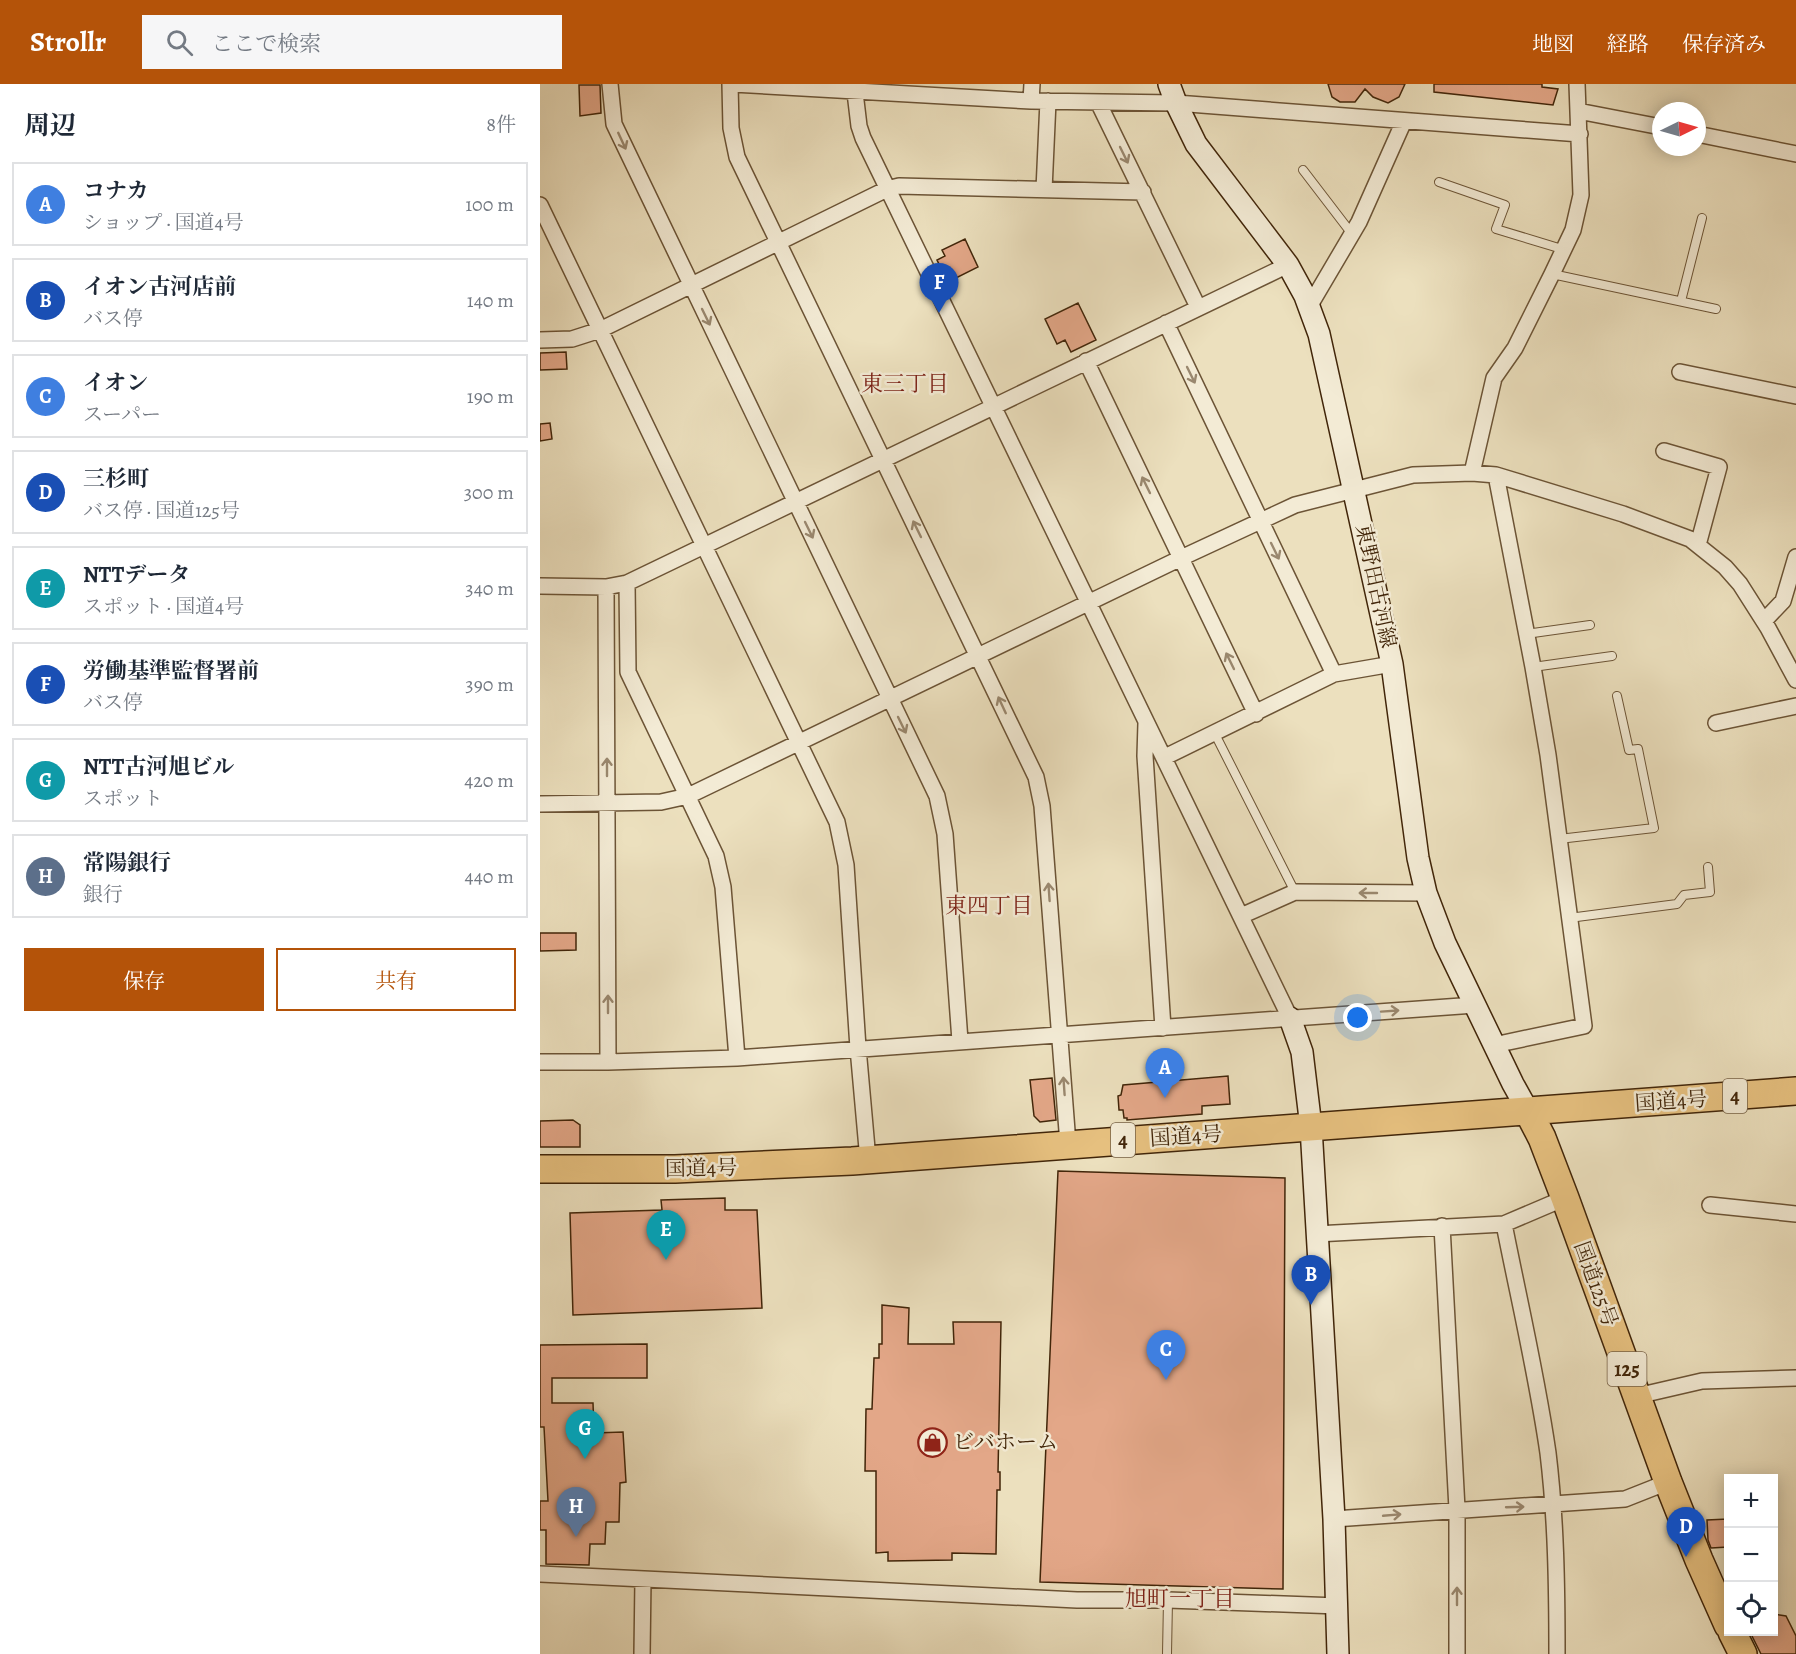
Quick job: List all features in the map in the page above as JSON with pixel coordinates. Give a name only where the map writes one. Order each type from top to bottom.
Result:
[{"type":"highway","name":"国道4号","points":[[540,1169],[687,1169],[868,1160],[1796,1091]]},
{"type":"highway","name":"国道125号","points":[[1528,1111],[1542,1138],[1565,1198],[1668,1482],[1724,1616]]},
{"type":"highway","points":[[1734,1636],[1743,1654]]},
{"type":"main road","name":"東野田古河線","points":[[1172,94],[1196,144],[1288,265],[1309,307],[1319,334],[1392,664],[1418,858],[1426,893],[1445,943],[1474,1005],[1528,1111]]},
{"type":"main road","points":[[1290,1018],[1302,1052],[1311,1127],[1334,1519],[1338,1654]]},
{"type":"street","points":[[610,84],[614,124],[937,796],[945,834],[960,1041]]},
{"type":"street","points":[[1068,1144],[1042,806],[1036,777],[737,157],[731,128],[732,84],[854,88],[1048,102],[1098,102],[1172,94],[1404,121],[1580,134]]},
{"type":"street","points":[[1031,101],[1032,84]]},
{"type":"street","points":[[1472,473],[1494,378],[1515,348],[1573,230],[1581,195],[1577,84]]},
{"type":"street","points":[[854,88],[859,126],[887,189],[1290,1018]]},
{"type":"street","points":[[1044,190],[1048,102]]},
{"type":"street","points":[[1098,102],[1198,307]]},
{"type":"street","points":[[1578,111],[1652,125]]},
{"type":"street","points":[[1309,307],[1352,234],[1404,121]]},
{"type":"street","points":[[1706,136],[1796,154]]},
{"type":"street","points":[[540,340],[573,339],[600,330],[887,189],[899,186],[1143,192]]},
{"type":"street","points":[[540,205],[837,822],[846,865],[868,1160]]},
{"type":"street","points":[[540,586],[606,587],[627,583],[1288,265]]},
{"type":"street","points":[[1166,323],[1334,674]]},
{"type":"street","points":[[1086,361],[1256,714]]},
{"type":"street","points":[[1680,372],[1796,396]]},
{"type":"street","points":[[1664,451],[1719,467],[1698,545]]},
{"type":"street","points":[[540,804],[661,802],[688,796],[1295,505],[1413,475],[1472,473],[1496,476],[1637,519],[1690,539],[1725,567],[1740,584],[1764,621],[1796,680]]},
{"type":"street","points":[[1494,1045],[1584,1026],[1548,755],[1496,476]]},
{"type":"street","points":[[1764,621],[1783,602],[1796,557]]},
{"type":"street","points":[[627,583],[628,672],[716,856],[723,887],[737,1058]]},
{"type":"street","points":[[606,587],[608,1062]]},
{"type":"street","points":[[1165,757],[1334,674],[1392,664]]},
{"type":"street","points":[[1716,723],[1796,706]]},
{"type":"street","points":[[1146,720],[1145,756],[1163,1028]]},
{"type":"street","points":[[1241,916],[1295,892],[1426,893]]},
{"type":"street","points":[[540,1062],[737,1058],[1474,1005]]},
{"type":"street","points":[[1316,1234],[1504,1224],[1565,1198]]},
{"type":"street","points":[[1710,1205],[1796,1214]]},
{"type":"street","points":[[1504,1224],[1534,1366],[1548,1454],[1553,1505],[1557,1654]]},
{"type":"street","points":[[1442,1226],[1457,1509],[1457,1654]]},
{"type":"street","points":[[1637,1396],[1702,1381],[1796,1378]]},
{"type":"street","points":[[1334,1519],[1625,1498],[1668,1482]]},
{"type":"street","points":[[540,1574],[1077,1600],[1168,1600],[1338,1606]]},
{"type":"street","points":[[642,1654],[643,1579]]},
{"type":"lane","points":[[1303,170],[1352,234]]},
{"type":"lane","points":[[1438,182],[1505,205],[1496,229],[1562,249]]},
{"type":"lane","points":[[1681,301],[1702,218]]},
{"type":"lane","points":[[1552,274],[1716,309]]},
{"type":"lane","points":[[1526,634],[1590,625]]},
{"type":"lane","points":[[1533,667],[1612,656]]},
{"type":"lane","points":[[1559,839],[1654,828],[1638,748],[1629,750],[1617,696]]},
{"type":"lane","points":[[1215,734],[1295,892]]},
{"type":"lane","points":[[1569,918],[1677,904],[1684,895],[1710,892],[1708,867]]},
{"type":"lane","points":[[1167,1654],[1168,1600]]},
{"type":"building","points":[[1328,84],[1405,84],[1399,97],[1388,103],[1373,97],[1365,89],[1355,102],[1340,102],[1332,97]]},
{"type":"building","points":[[1434,84],[1542,84],[1542,87],[1558,89],[1553,105],[1434,92]]},
{"type":"building","points":[[579,85],[600,85],[601,113],[580,116]]},
{"type":"building","points":[[965,239],[978,267],[948,282],[937,260],[945,256],[942,250]]},
{"type":"building","points":[[1078,303],[1096,340],[1071,352],[1065,340],[1057,344],[1045,319]]},
{"type":"building","points":[[566,352],[567,369],[540,370],[540,353]]},
{"type":"building","points":[[550,423],[552,439],[540,441],[540,424]]},
{"type":"building","points":[[540,933],[576,933],[576,950],[540,951]]},
{"type":"building","points":[[1228,1076],[1230,1104],[1202,1106],[1202,1114],[1127,1120],[1124,1118],[1123,1110],[1119,1110],[1118,1096],[1121,1095],[1123,1085]]},
{"type":"building","points":[[1052,1078],[1056,1120],[1040,1122],[1034,1116],[1030,1080]]},
{"type":"building","points":[[573,1120],[580,1125],[580,1147],[540,1147],[540,1121]]},
{"type":"building","points":[[1058,1171],[1285,1178],[1283,1589],[1040,1582]]},
{"type":"building","points":[[725,1198],[725,1210],[757,1210],[762,1308],[573,1315],[570,1213],[662,1210],[661,1200]]},
{"type":"building","name":"ビバホーム","points":[[882,1305],[909,1308],[908,1344],[954,1344],[953,1322],[1001,1322],[998,1472],[1000,1472],[1000,1490],[997,1490],[996,1554],[952,1553],[952,1560],[888,1561],[888,1552],[876,1553],[876,1471],[865,1471],[866,1409],[872,1409],[874,1358],[879,1358],[879,1344],[882,1344]]},
{"type":"building","points":[[647,1344],[647,1378],[552,1378],[552,1403],[593,1403],[594,1433],[623,1432],[626,1482],[620,1483],[619,1522],[606,1522],[605,1544],[590,1544],[589,1565],[546,1564],[546,1530],[540,1530],[540,1501],[548,1501],[544,1427],[540,1427],[540,1345]]},
{"type":"building","points":[[1724,1519],[1724,1547],[1711,1548],[1708,1540],[1707,1520]]},
{"type":"building","points":[[1778,1615],[1786,1616],[1796,1636],[1796,1654],[1761,1654],[1752,1636],[1778,1636]]},
{"type":"place","name":"労働基準監督署前","points":[[939,313]]},
{"type":"place","name":"コナカ","points":[[1165,1098]]},
{"type":"place","name":"NTTデータ","points":[[666,1260]]},
{"type":"place","name":"イオン古河店前","points":[[1311,1305]]},
{"type":"place","name":"イオン","points":[[1166,1380]]},
{"type":"place","name":"ビバホーム","points":[[932,1442]]},
{"type":"place","name":"NTT古河旭ビル","points":[[585,1459]]},
{"type":"place","name":"常陽銀行","points":[[576,1537]]},
{"type":"place","name":"三杉町","points":[[1686,1557]]},
{"type":"district","name":"東三丁目","points":[[905,383]]},
{"type":"district","name":"東四丁目","points":[[989,905]]},
{"type":"district","name":"旭町一丁目","points":[[1180,1598]]}]
